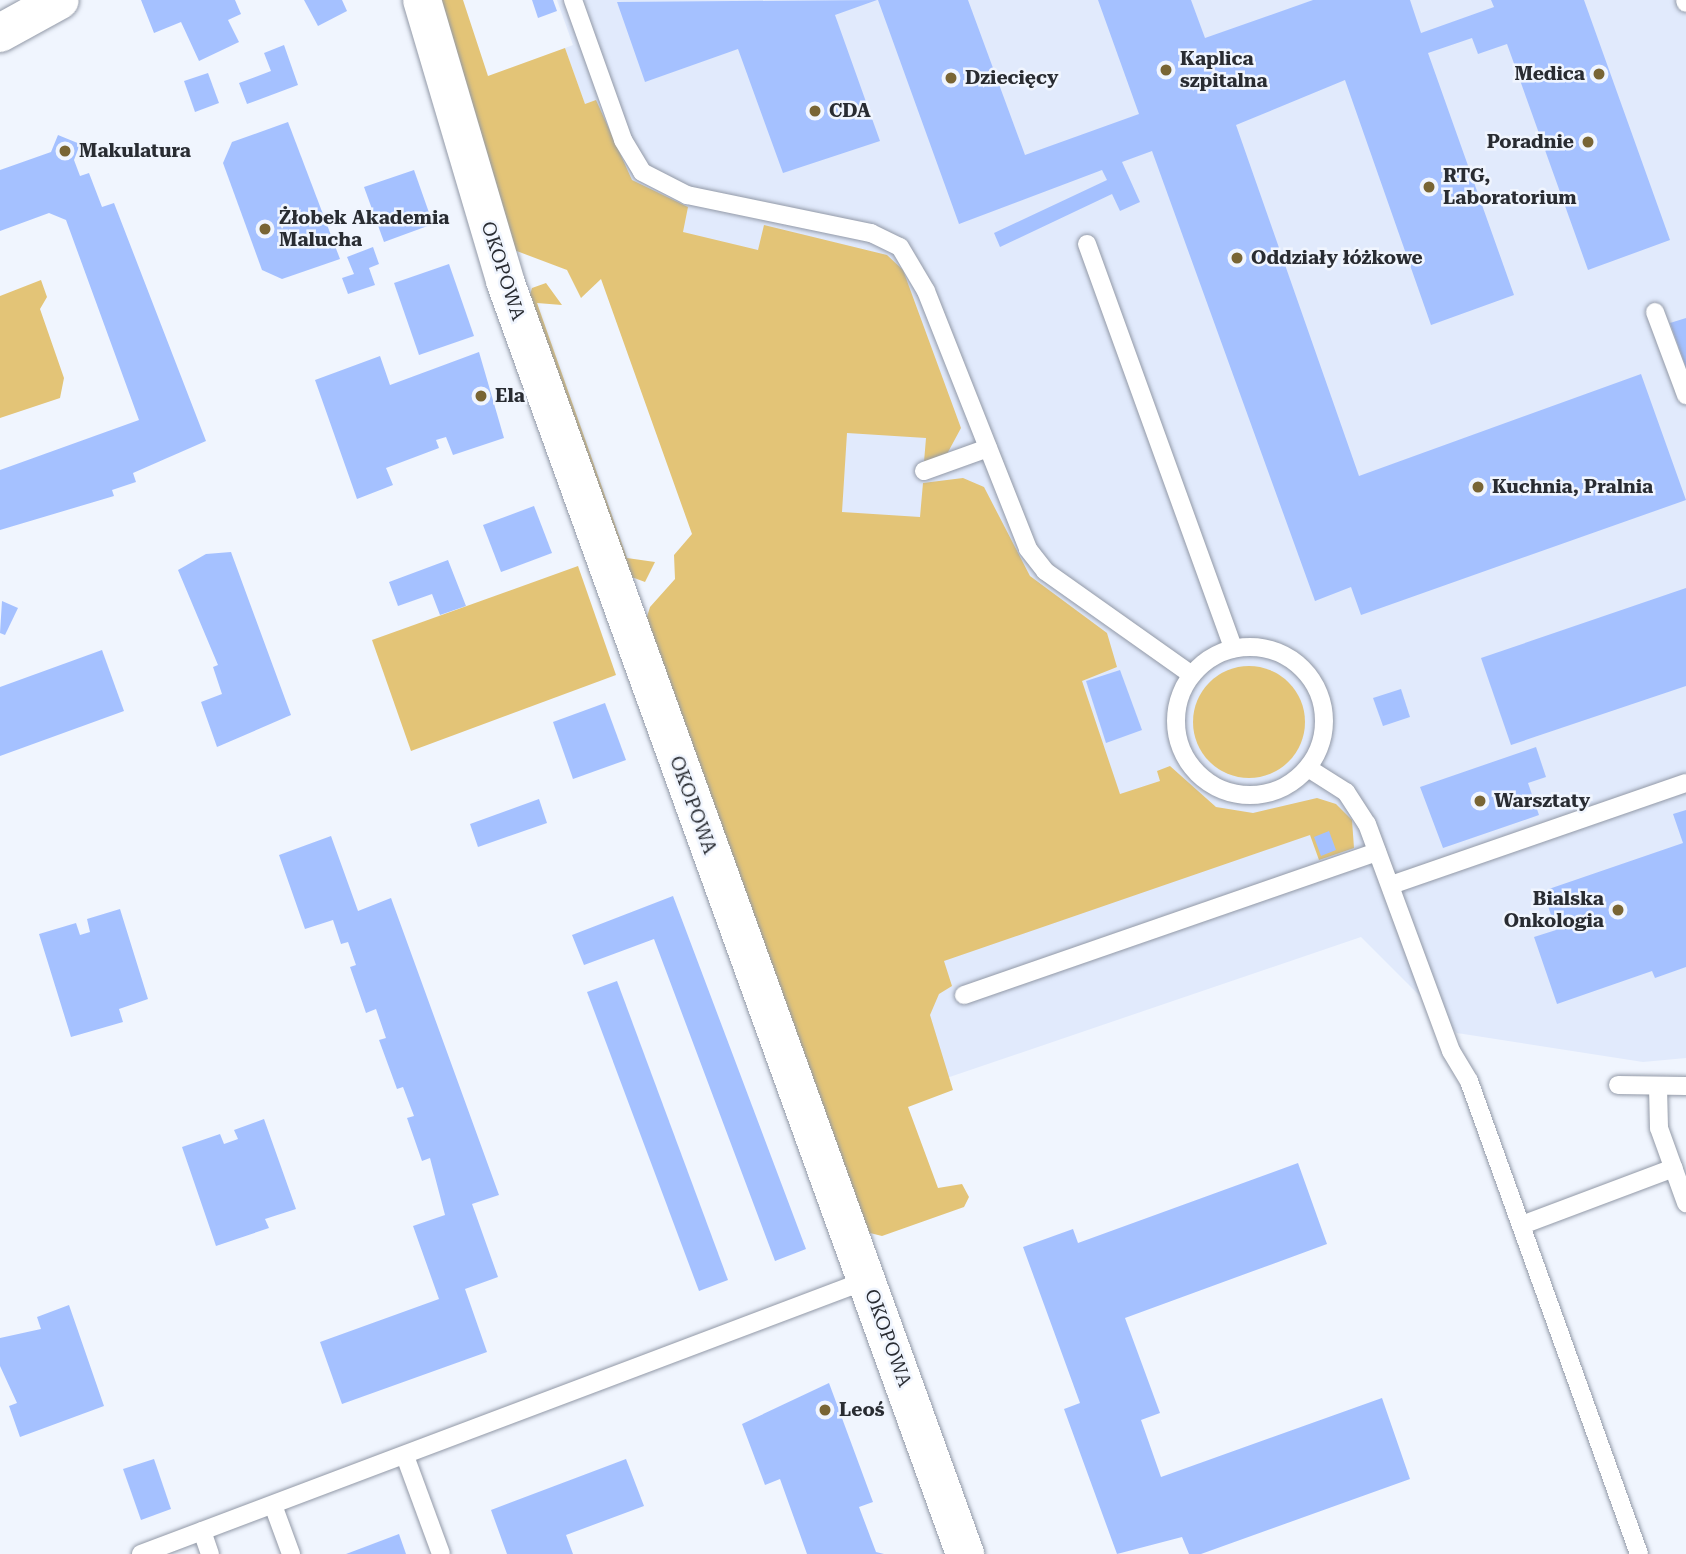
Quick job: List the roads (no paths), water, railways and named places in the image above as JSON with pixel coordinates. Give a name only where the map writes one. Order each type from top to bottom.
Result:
[{"type":"street","points":[[0,33],[60,0]]},
{"type":"street","name":"OKOPOWA","points":[[406,0],[434,52]]},
{"type":"street","name":"OKOPOWA","points":[[422,0],[434,52],[505,281],[965,1554]]},
{"type":"lane","points":[[573,0],[623,140],[642,172],[687,195],[870,233],[900,247],[926,291],[1028,548],[1045,571],[1192,676]]},
{"type":"lane","points":[[1087,244],[1233,648]]},
{"type":"lane","points":[[1655,312],[1686,395]]},
{"type":"lane","points":[[924,471],[988,448]]},
{"type":"lane","points":[[1233,648],[1284,655],[1319,694],[1322,732],[1308,768],[1269,793],[1234,793],[1203,779],[1178,739],[1176,716],[1192,676],[1233,648]]},
{"type":"lane","points":[[1308,768],[1359,806],[1522,1226],[1639,1554]]},
{"type":"lane","points":[[1391,885],[1686,783]]},
{"type":"lane","points":[[964,995],[1377,852]]},
{"type":"lane","points":[[1618,1085],[1686,1086]]},
{"type":"lane","points":[[1658,1087],[1659,1128],[1686,1203]]},
{"type":"lane","points":[[1522,1226],[1674,1168]]},
{"type":"lane","points":[[141,1554],[867,1280]]},
{"type":"lane","points":[[405,1455],[441,1554]]},
{"type":"lane","points":[[273,1505],[291,1554]]},
{"type":"lane","points":[[202,1531],[210,1554]]},
{"type":"place","name":"Kaplica szpitalna","points":[[1166,70]]},
{"type":"place","name":"Medica","points":[[1599,74]]},
{"type":"place","name":"Dziecięcy","points":[[951,78]]},
{"type":"place","name":"CDA","points":[[815,111]]},
{"type":"place","name":"Poradnie","points":[[1588,142]]},
{"type":"place","name":"Makulatura","points":[[65,151]]},
{"type":"place","name":"RTG, Laboratorium","points":[[1429,187]]},
{"type":"place","name":"Żłobek Akademia Malucha","points":[[265,229]]},
{"type":"place","name":"Oddziały łóżkowe","points":[[1237,258]]},
{"type":"place","name":"Ela","points":[[481,396]]},
{"type":"place","name":"Kuchnia, Pralnia","points":[[1478,487]]},
{"type":"place","name":"Warsztaty","points":[[1480,801]]},
{"type":"place","name":"Bialska Onkologia","points":[[1618,910]]},
{"type":"place","name":"Leoś","points":[[825,1410]]}]
